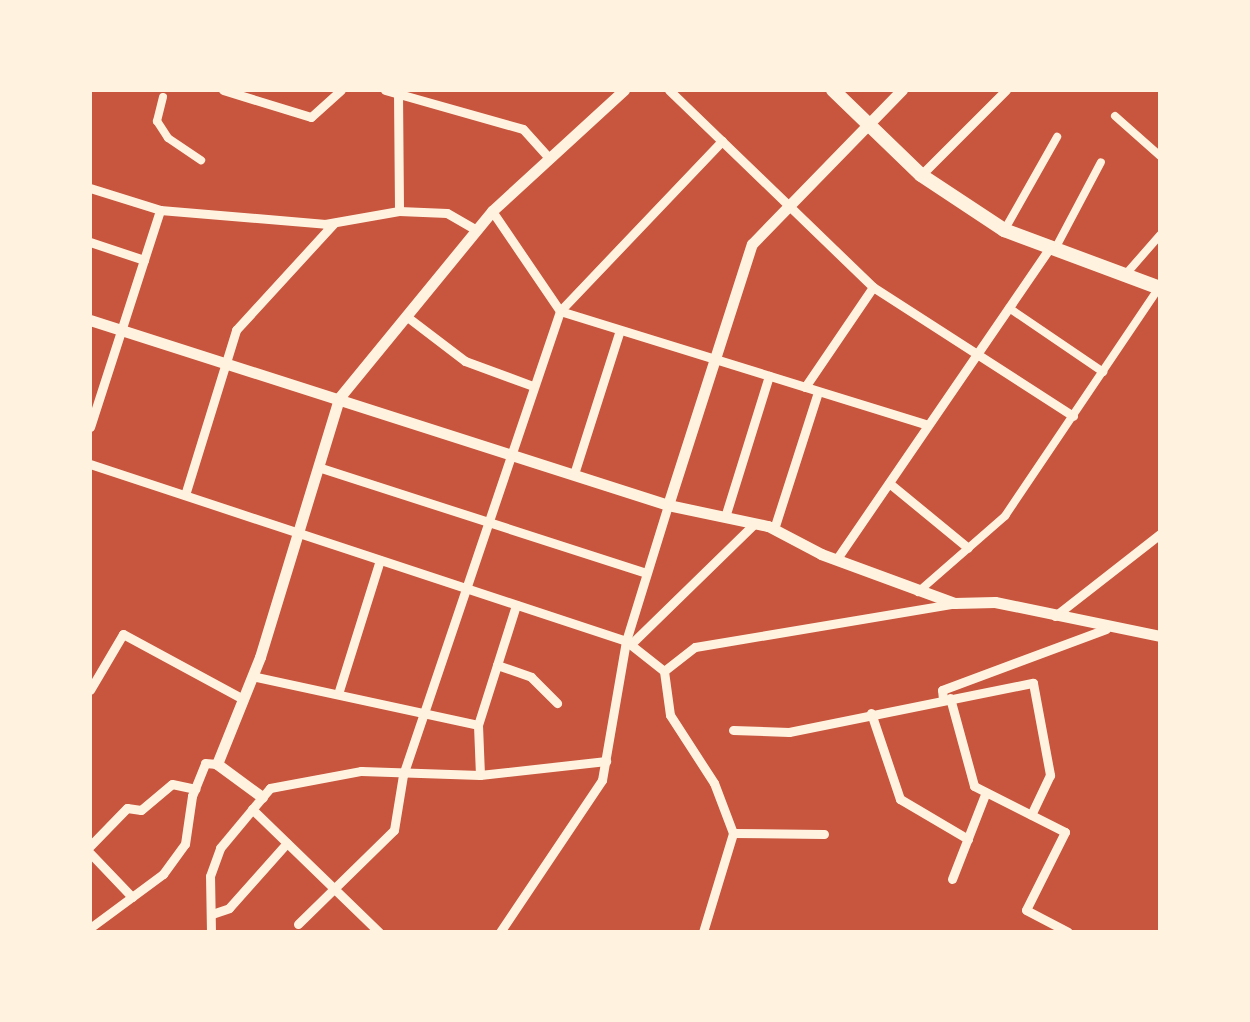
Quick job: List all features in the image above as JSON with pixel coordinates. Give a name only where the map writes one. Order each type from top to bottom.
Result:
[{"type":"main road","points":[[833,90],[921,175],[1004,230],[1159,288]]},
{"type":"street","points":[[223,90],[311,118],[341,90]]},
{"type":"street","points":[[385,90],[522,130],[550,158]]},
{"type":"street","points":[[217,764],[252,676],[339,398],[492,211],[624,90]]},
{"type":"street","points":[[669,90],[873,287],[1073,416]]},
{"type":"street","points":[[500,932],[602,780],[628,642],[646,573],[752,244],[902,90]]},
{"type":"street","points":[[921,175],[1006,90]]},
{"type":"street","points":[[398,93],[399,211]]},
{"type":"street","points":[[163,98],[157,121],[168,138],[201,160]]},
{"type":"street","points":[[1115,116],[1160,156]]},
{"type":"street","points":[[1004,230],[1056,137]]},
{"type":"street","points":[[298,924],[394,830],[403,776],[423,712],[508,452],[560,312],[722,141]]},
{"type":"street","points":[[836,560],[1052,248],[1101,162]]},
{"type":"street","points":[[90,188],[160,210],[334,223],[399,211],[447,213],[476,230]]},
{"type":"street","points":[[90,426],[94,398],[122,330],[160,210]]},
{"type":"street","points":[[492,211],[560,312],[928,426]]},
{"type":"street","points":[[185,495],[236,330],[334,223]]},
{"type":"street","points":[[1126,274],[1160,235]]},
{"type":"street","points":[[90,242],[144,260]]},
{"type":"street","points":[[805,387],[873,287]]},
{"type":"street","points":[[918,592],[1006,516],[1159,288]]},
{"type":"street","points":[[1008,308],[1103,372]]},
{"type":"street","points":[[406,316],[466,361],[533,386]]},
{"type":"street","points":[[90,320],[668,505],[774,529],[836,560],[954,603]]},
{"type":"street","points":[[574,474],[620,330]]},
{"type":"street","points":[[725,517],[768,376]]},
{"type":"street","points":[[774,529],[818,392]]},
{"type":"street","points":[[90,464],[628,642],[664,672],[670,715],[714,784],[733,833],[703,932]]},
{"type":"street","points":[[318,468],[646,573]]},
{"type":"street","points":[[889,483],[968,548]]},
{"type":"street","points":[[628,642],[755,523]]},
{"type":"street","points":[[1052,618],[1160,534]]},
{"type":"street","points":[[338,694],[380,560]]},
{"type":"street","points":[[664,672],[695,647],[954,603],[995,602],[1052,618],[1160,636]]},
{"type":"street","points":[[480,775],[478,725],[516,605]]},
{"type":"street","points":[[1068,932],[1026,910],[1065,832],[974,786],[942,690],[1106,628]]},
{"type":"street","points":[[90,690],[123,634],[243,699]]},
{"type":"street","points":[[497,665],[531,676],[556,703]]},
{"type":"street","points":[[252,676],[478,725]]},
{"type":"street","points":[[733,730],[789,732],[1032,683],[1050,775],[1031,815]]},
{"type":"street","points":[[871,713],[900,799],[968,840]]},
{"type":"street","points":[[211,932],[210,876],[220,848],[270,788],[361,771],[403,776],[480,775],[606,760]]},
{"type":"street","points":[[90,928],[163,874],[185,844],[195,789],[206,763],[217,764],[262,797]]},
{"type":"street","points":[[132,897],[90,849],[126,808],[140,810],[172,784],[195,789]]},
{"type":"street","points":[[952,879],[986,792]]},
{"type":"street","points":[[252,809],[379,932]]},
{"type":"street","points":[[733,833],[824,834]]},
{"type":"street","points":[[212,914],[229,908],[287,844]]}]
